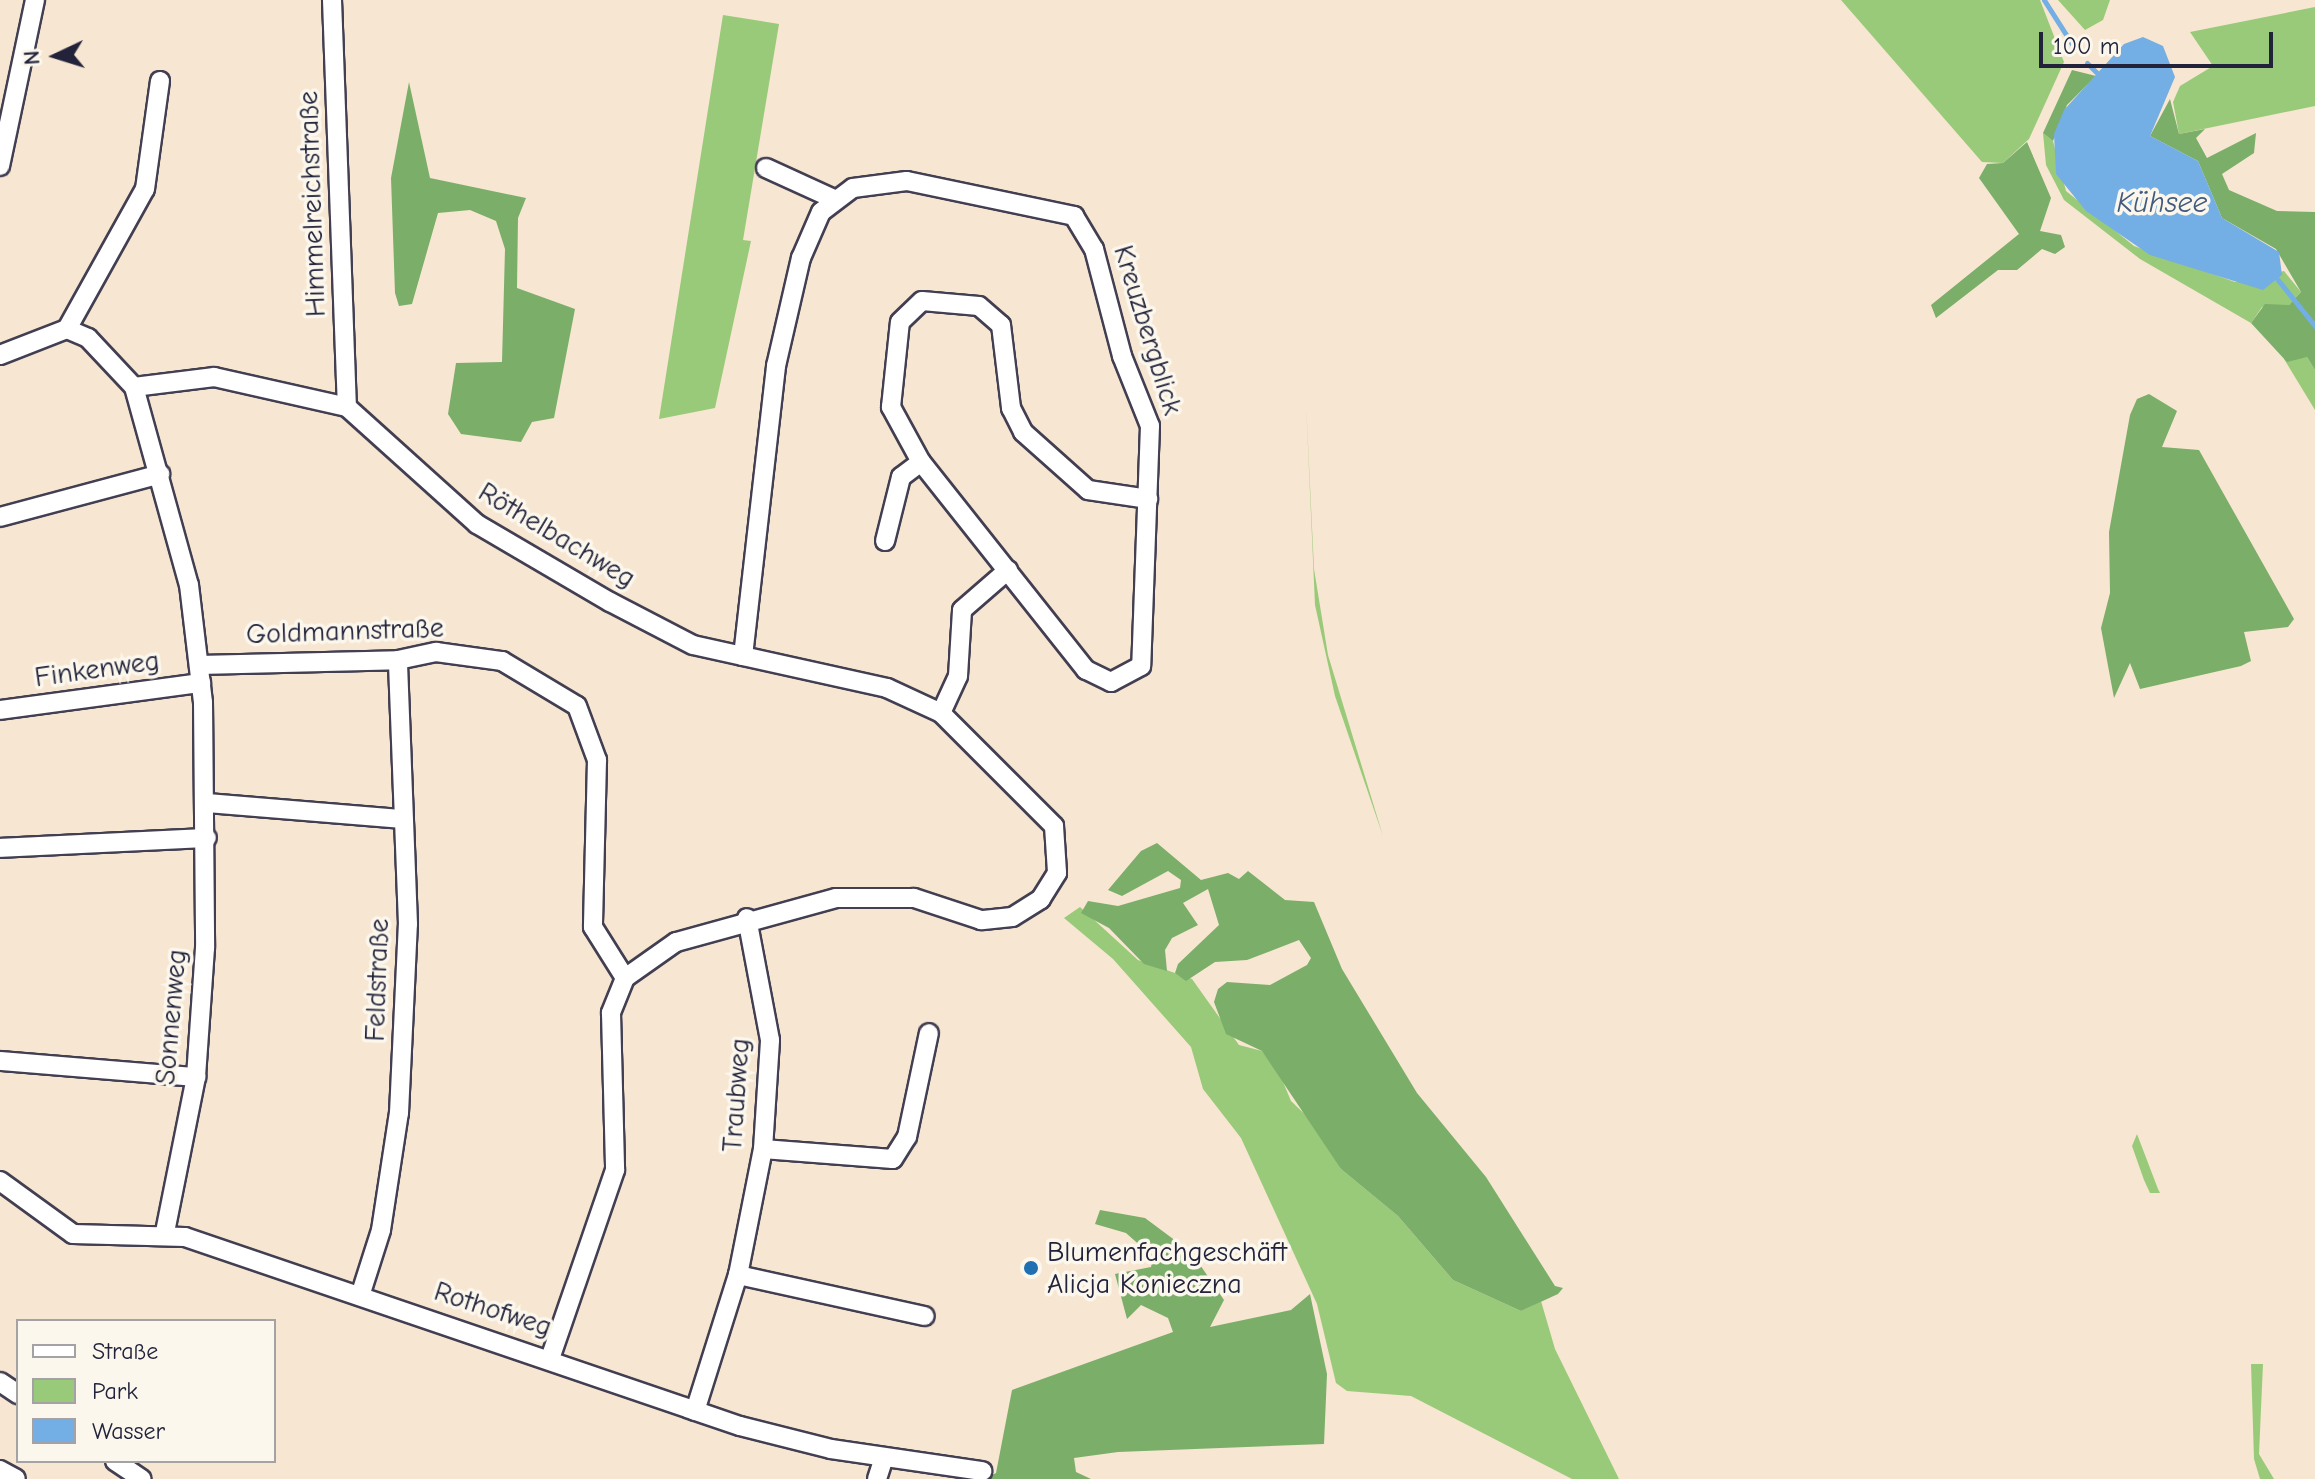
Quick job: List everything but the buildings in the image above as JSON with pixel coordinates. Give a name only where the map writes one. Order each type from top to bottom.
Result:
[{"type":"street","points":[[0,166],[35,0]]},
{"type":"street","name":"Himmelreichstraße","points":[[332,0],[347,407]]},
{"type":"street","points":[[0,355],[67,329],[145,189],[160,81]]},
{"type":"street","points":[[743,656],[776,366],[801,258],[821,212],[834,199],[766,168]]},
{"type":"street","name":"Kreuzbergblick","points":[[834,199],[865,184],[907,181],[1043,205],[1080,221],[1148,416],[1148,499],[1145,655],[1126,679],[1103,681],[1086,670],[921,462],[891,407],[900,322],[922,301],[979,306],[1001,325],[1011,408],[1023,432],[1088,490],[1148,499]]},
{"type":"street","points":[[0,517],[160,474],[134,387],[88,338],[67,329]]},
{"type":"street","name":"Röthelbachweg","points":[[134,387],[214,377],[347,407],[503,543],[693,645],[887,688],[941,713],[1050,815],[1059,861],[1041,899],[997,920],[874,896],[747,918]]},
{"type":"street","points":[[885,541],[901,477],[921,462]]},
{"type":"street","name":"Sonnenweg","points":[[160,474],[200,674],[207,803],[196,1077],[165,1232]]},
{"type":"street","points":[[941,713],[958,676],[962,610],[1008,570]]},
{"type":"street","name":"Goldmannstraße","points":[[200,674],[398,660],[418,651],[502,661],[586,715],[597,760],[593,927],[625,978]]},
{"type":"street","name":"Feldstraße","points":[[360,1296],[381,1230],[399,1113],[408,924],[398,660]]},
{"type":"street","name":"Finkenweg","points":[[0,710],[200,674]]},
{"type":"street","points":[[207,803],[403,819]]},
{"type":"street","points":[[0,848],[207,838]]},
{"type":"street","points":[[551,1356],[615,1170],[611,1013],[625,978],[676,942],[747,918]]},
{"type":"street","name":"Traubweg","points":[[695,1411],[738,1275],[763,1149],[770,1040],[747,918]]},
{"type":"street","points":[[763,1149],[893,1159],[907,1137],[929,1033]]},
{"type":"street","points":[[0,1061],[196,1077]]},
{"type":"street","name":"Rothofweg","points":[[0,1181],[73,1234],[93,1239],[165,1232],[551,1356],[695,1411],[788,1440],[884,1458],[982,1471]]},
{"type":"street","points":[[738,1275],[925,1316]]},
{"type":"street","points":[[877,1479],[884,1458]]},
{"type":"street","points":[[118,1463],[142,1479]]},
{"type":"street","points":[[0,1470],[16,1479]]},
{"type":"green space","points":[[1841,0],[2040,0],[2064,62],[2029,139],[2003,163],[1982,162]]},
{"type":"green space","points":[[2058,0],[2110,0],[2103,20],[2085,30]]},
{"type":"green space","points":[[2315,7],[2315,106],[2179,134],[2173,102],[2180,86],[2213,66],[2190,32]]},
{"type":"green space","points":[[723,15],[779,24],[743,240],[751,241],[715,408],[659,419]]},
{"type":"green space","points":[[2072,70],[2096,76],[2067,105],[2053,141],[2043,133]]},
{"type":"green space","points":[[409,82],[430,178],[526,198],[518,218],[517,288],[575,309],[554,418],[532,422],[521,442],[461,434],[448,414],[456,363],[502,362],[505,249],[496,221],[470,210],[438,213],[412,304],[399,306],[395,293],[391,178]]},
{"type":"green space","points":[[2170,99],[2179,134],[2205,129],[2196,138],[2207,158],[2256,133],[2254,153],[2222,174],[2229,190],[2277,211],[2315,212],[2315,370],[2307,357],[2287,362],[2251,323],[2265,304],[2289,305],[2301,292],[2276,249],[2222,218],[2198,161],[2150,136]]},
{"type":"green space","points":[[2043,133],[2053,141],[2066,191],[2134,246],[2235,282],[2284,271],[2301,292],[2289,305],[2262,307],[2251,323],[2140,259],[2064,200],[2046,165]]},
{"type":"green space","points":[[2027,142],[2051,198],[2040,231],[2061,235],[2065,247],[2055,254],[2042,249],[2017,270],[1998,270],[1936,318],[1931,305],[2019,234],[1979,178],[1987,164],[2003,163]]},
{"type":"green space","points":[[2307,357],[2315,370],[2315,410],[2284,359]]},
{"type":"green space","points":[[2149,394],[2177,411],[2162,447],[2199,450],[2294,619],[2288,627],[2244,632],[2251,661],[2241,666],[2140,689],[2130,663],[2114,698],[2101,628],[2110,593],[2109,532],[2130,415],[2137,399]]},
{"type":"green space","points":[[1306,402],[1314,569],[1328,655],[1383,836],[1335,696],[1315,605]]},
{"type":"green space","points":[[1157,843],[1201,880],[1228,873],[1239,879],[1248,871],[1285,900],[1314,902],[1342,969],[1417,1093],[1486,1177],[1555,1286],[1563,1288],[1558,1294],[1521,1311],[1453,1280],[1398,1216],[1341,1169],[1262,1051],[1226,1034],[1214,1002],[1218,989],[1227,982],[1270,985],[1307,965],[1311,958],[1299,940],[1247,960],[1215,962],[1186,981],[1175,973],[1178,964],[1219,925],[1208,889],[1183,903],[1198,925],[1172,938],[1165,950],[1167,971],[1144,964],[1109,928],[1081,913],[1088,901],[1118,906],[1180,888],[1181,880],[1168,871],[1122,896],[1108,890],[1141,851]]},
{"type":"green space","points":[[1080,907],[1138,960],[1192,979],[1239,1045],[1262,1051],[1278,1070],[1291,1101],[1319,1128],[1341,1169],[1398,1216],[1453,1280],[1521,1311],[1541,1301],[1555,1349],[1619,1479],[1572,1479],[1411,1396],[1347,1391],[1336,1383],[1317,1304],[1241,1138],[1203,1089],[1191,1047],[1113,959],[1064,918]]},
{"type":"green space","points":[[2137,1134],[2160,1193],[2150,1193],[2144,1180],[2132,1146]]},
{"type":"green space","points":[[1100,1210],[1145,1218],[1192,1253],[1224,1300],[1210,1327],[1291,1310],[1310,1294],[1327,1374],[1324,1444],[1118,1452],[1074,1458],[1076,1472],[1091,1479],[984,1479],[996,1473],[1012,1390],[1173,1332],[1168,1318],[1141,1305],[1127,1319],[1115,1274],[1151,1267],[1153,1257],[1126,1233],[1095,1224]]},
{"type":"green space","points":[[2251,1364],[2263,1364],[2259,1454],[2274,1479],[2260,1479],[2254,1459]]},
{"type":"water","name":"Kühsee","points":[[2143,37],[2163,46],[2175,77],[2150,136],[2198,161],[2222,218],[2279,252],[2282,275],[2263,290],[2150,255],[2086,211],[2056,174],[2054,134],[2064,110],[2124,44]]},
{"type":"waterway","points":[[2044,0],[2072,44]]},
{"type":"waterway","points":[[2087,63],[2098,74]]},
{"type":"waterway","points":[[2278,280],[2315,326]]},
{"type":"place","name":"Blumenfachgeschäft Alicja Konieczna","points":[[1031,1268]]}]
